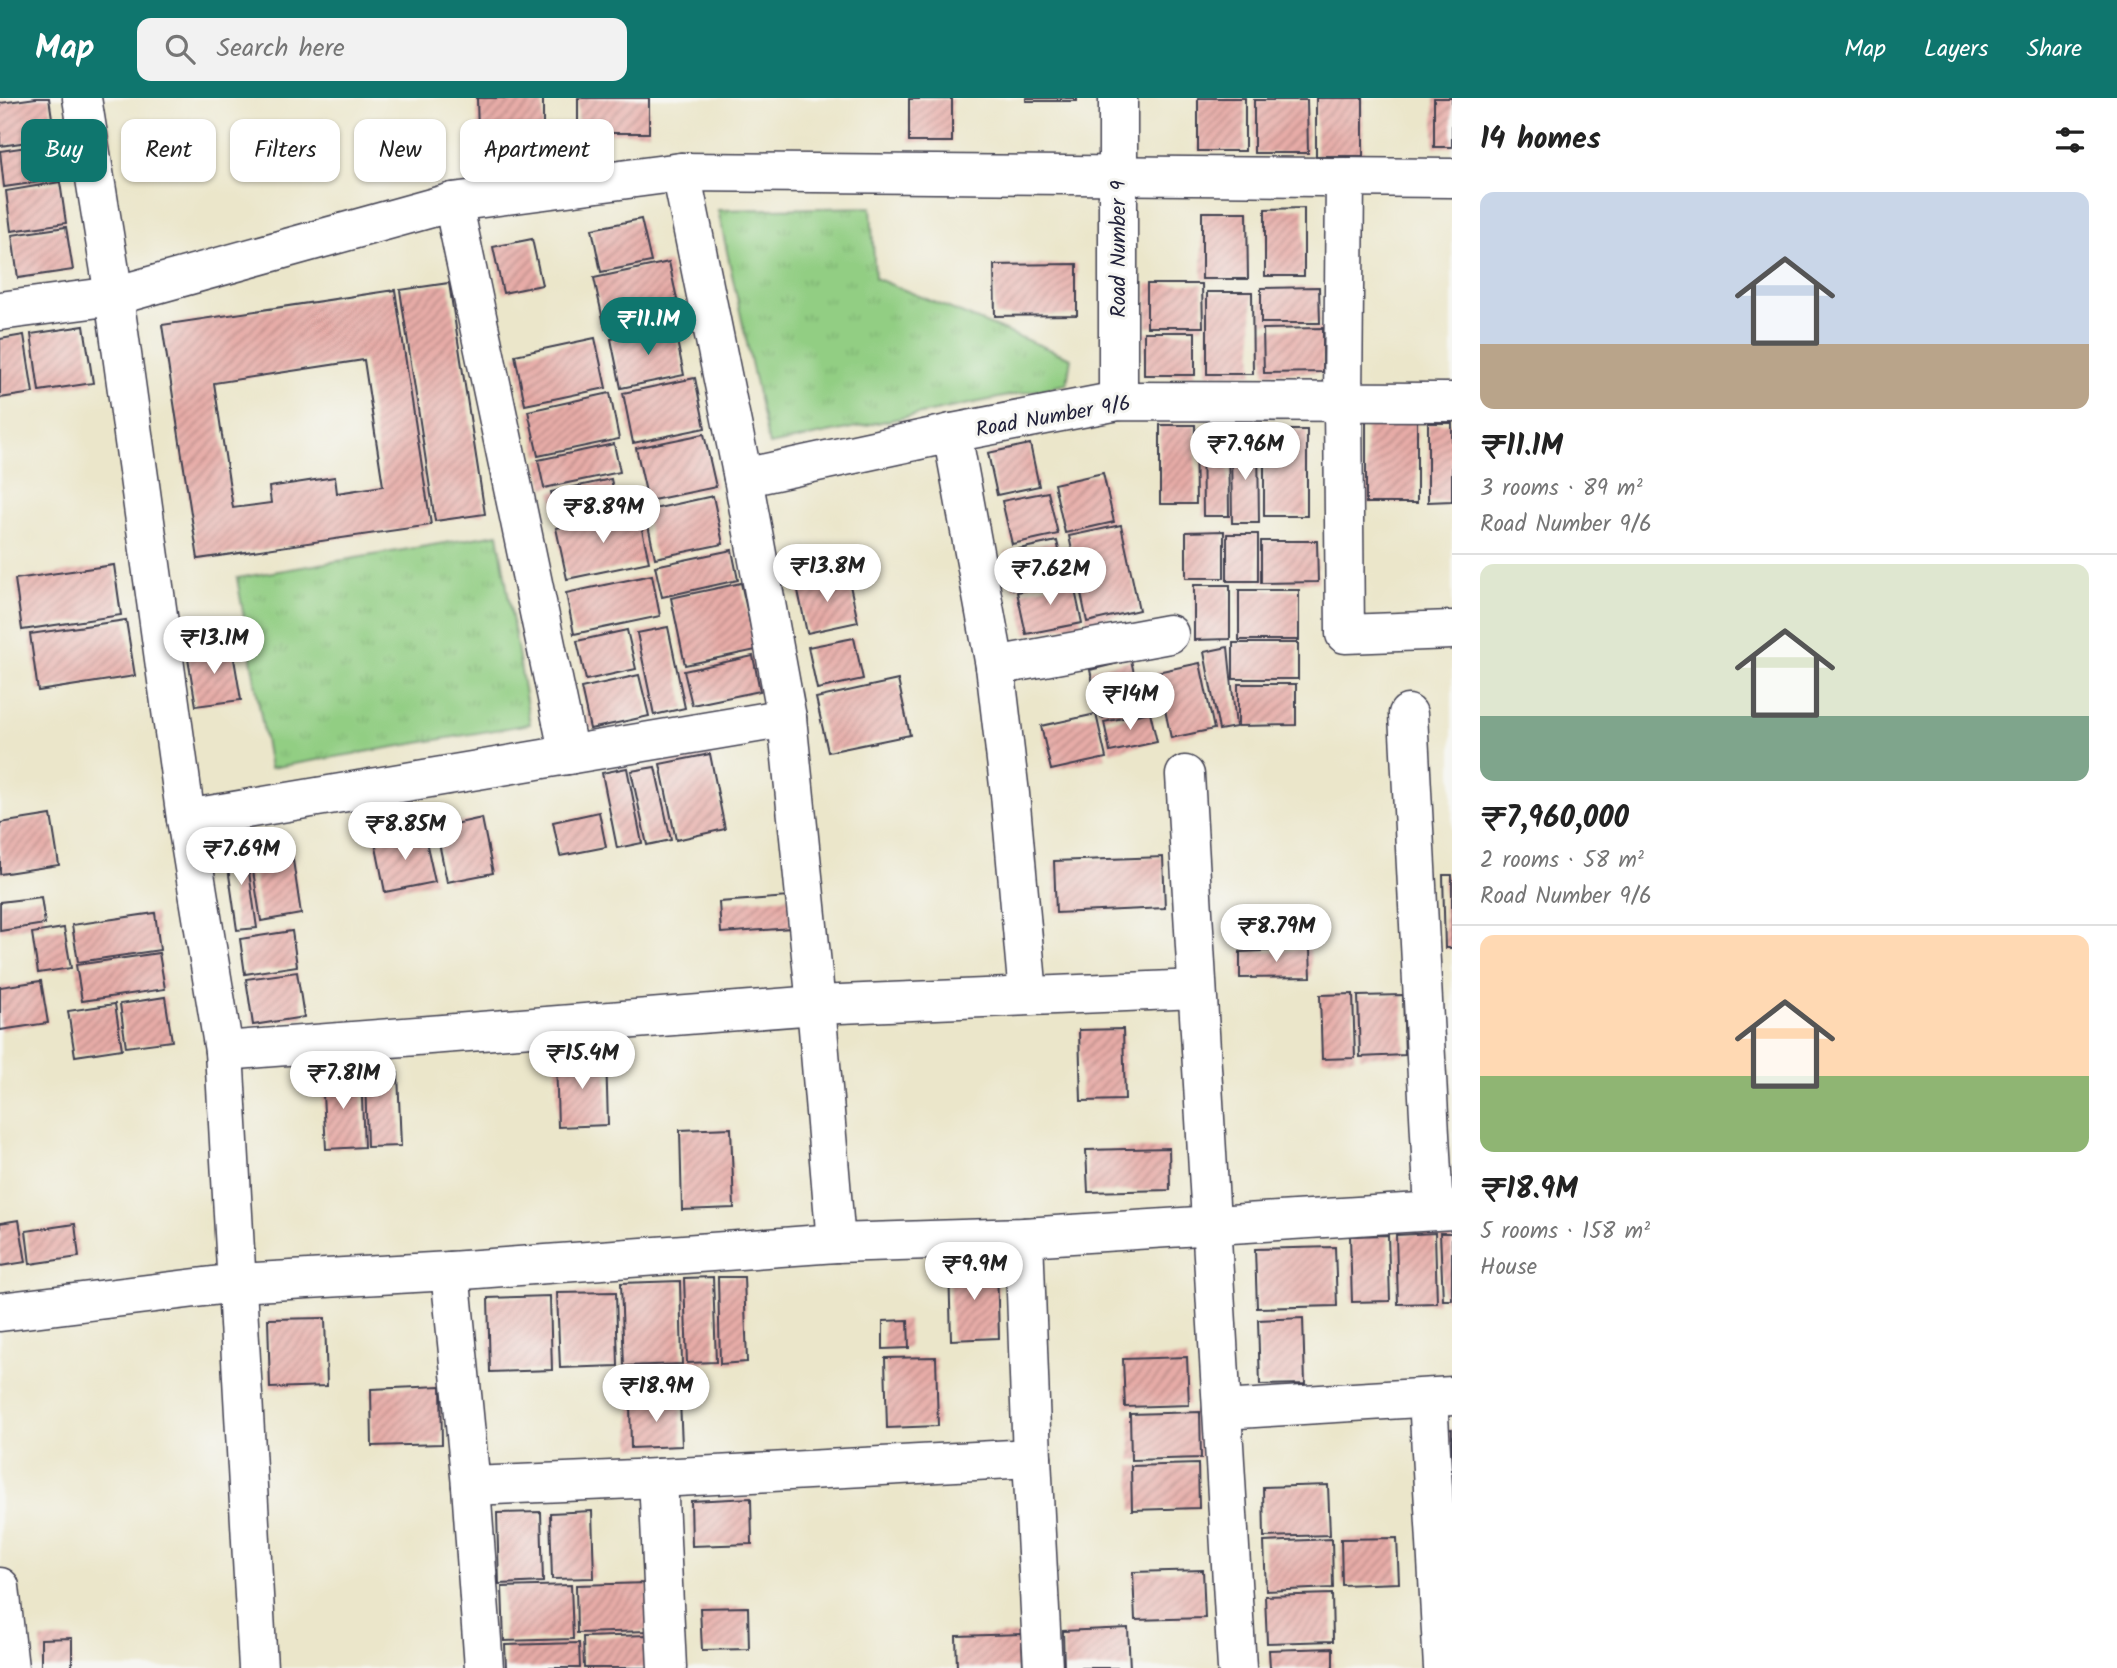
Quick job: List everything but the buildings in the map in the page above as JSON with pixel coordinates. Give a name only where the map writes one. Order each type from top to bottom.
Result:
[{"type":"street","points":[[82,98],[114,296],[186,819],[224,1051],[258,1668]]},
{"type":"street","name":"Road Number 9","points":[[1118,98],[1118,401]]},
{"type":"street","points":[[0,311],[114,296],[453,202],[681,172],[1452,178]]},
{"type":"street","points":[[681,172],[743,478],[787,718],[816,1005],[836,1242]]},
{"type":"street","points":[[1345,177],[1345,634],[1452,630]]},
{"type":"street","points":[[453,202],[569,755]]},
{"type":"street","name":"Road Number 9/6","points":[[743,478],[1118,401],[1452,402]]},
{"type":"street","points":[[952,433],[995,666],[1010,794],[1027,995]]},
{"type":"street","points":[[995,666],[1169,634]]},
{"type":"street","points":[[0,1312],[237,1283],[450,1271],[836,1242],[1024,1237],[1443,1210],[1437,971],[1408,714]]},
{"type":"street","points":[[186,819],[787,718]]},
{"type":"street","points":[[1185,775],[1237,1668]]},
{"type":"street","points":[[224,1051],[816,1005],[1197,989]]},
{"type":"street","points":[[1024,1237],[1043,1668]]},
{"type":"street","points":[[450,1271],[471,1486],[484,1668]]},
{"type":"street","points":[[1222,1410],[1440,1397],[1443,1668]]},
{"type":"street","points":[[471,1486],[1032,1458]]},
{"type":"street","points":[[658,1478],[667,1668]]},
{"type":"street","points":[[0,1587],[9,1668]]},
{"type":"green space","points":[[871,207],[875,278],[1071,358],[1067,384],[769,445],[718,210]]},
{"type":"green space","points":[[498,534],[530,724],[270,768],[237,578]]}]
